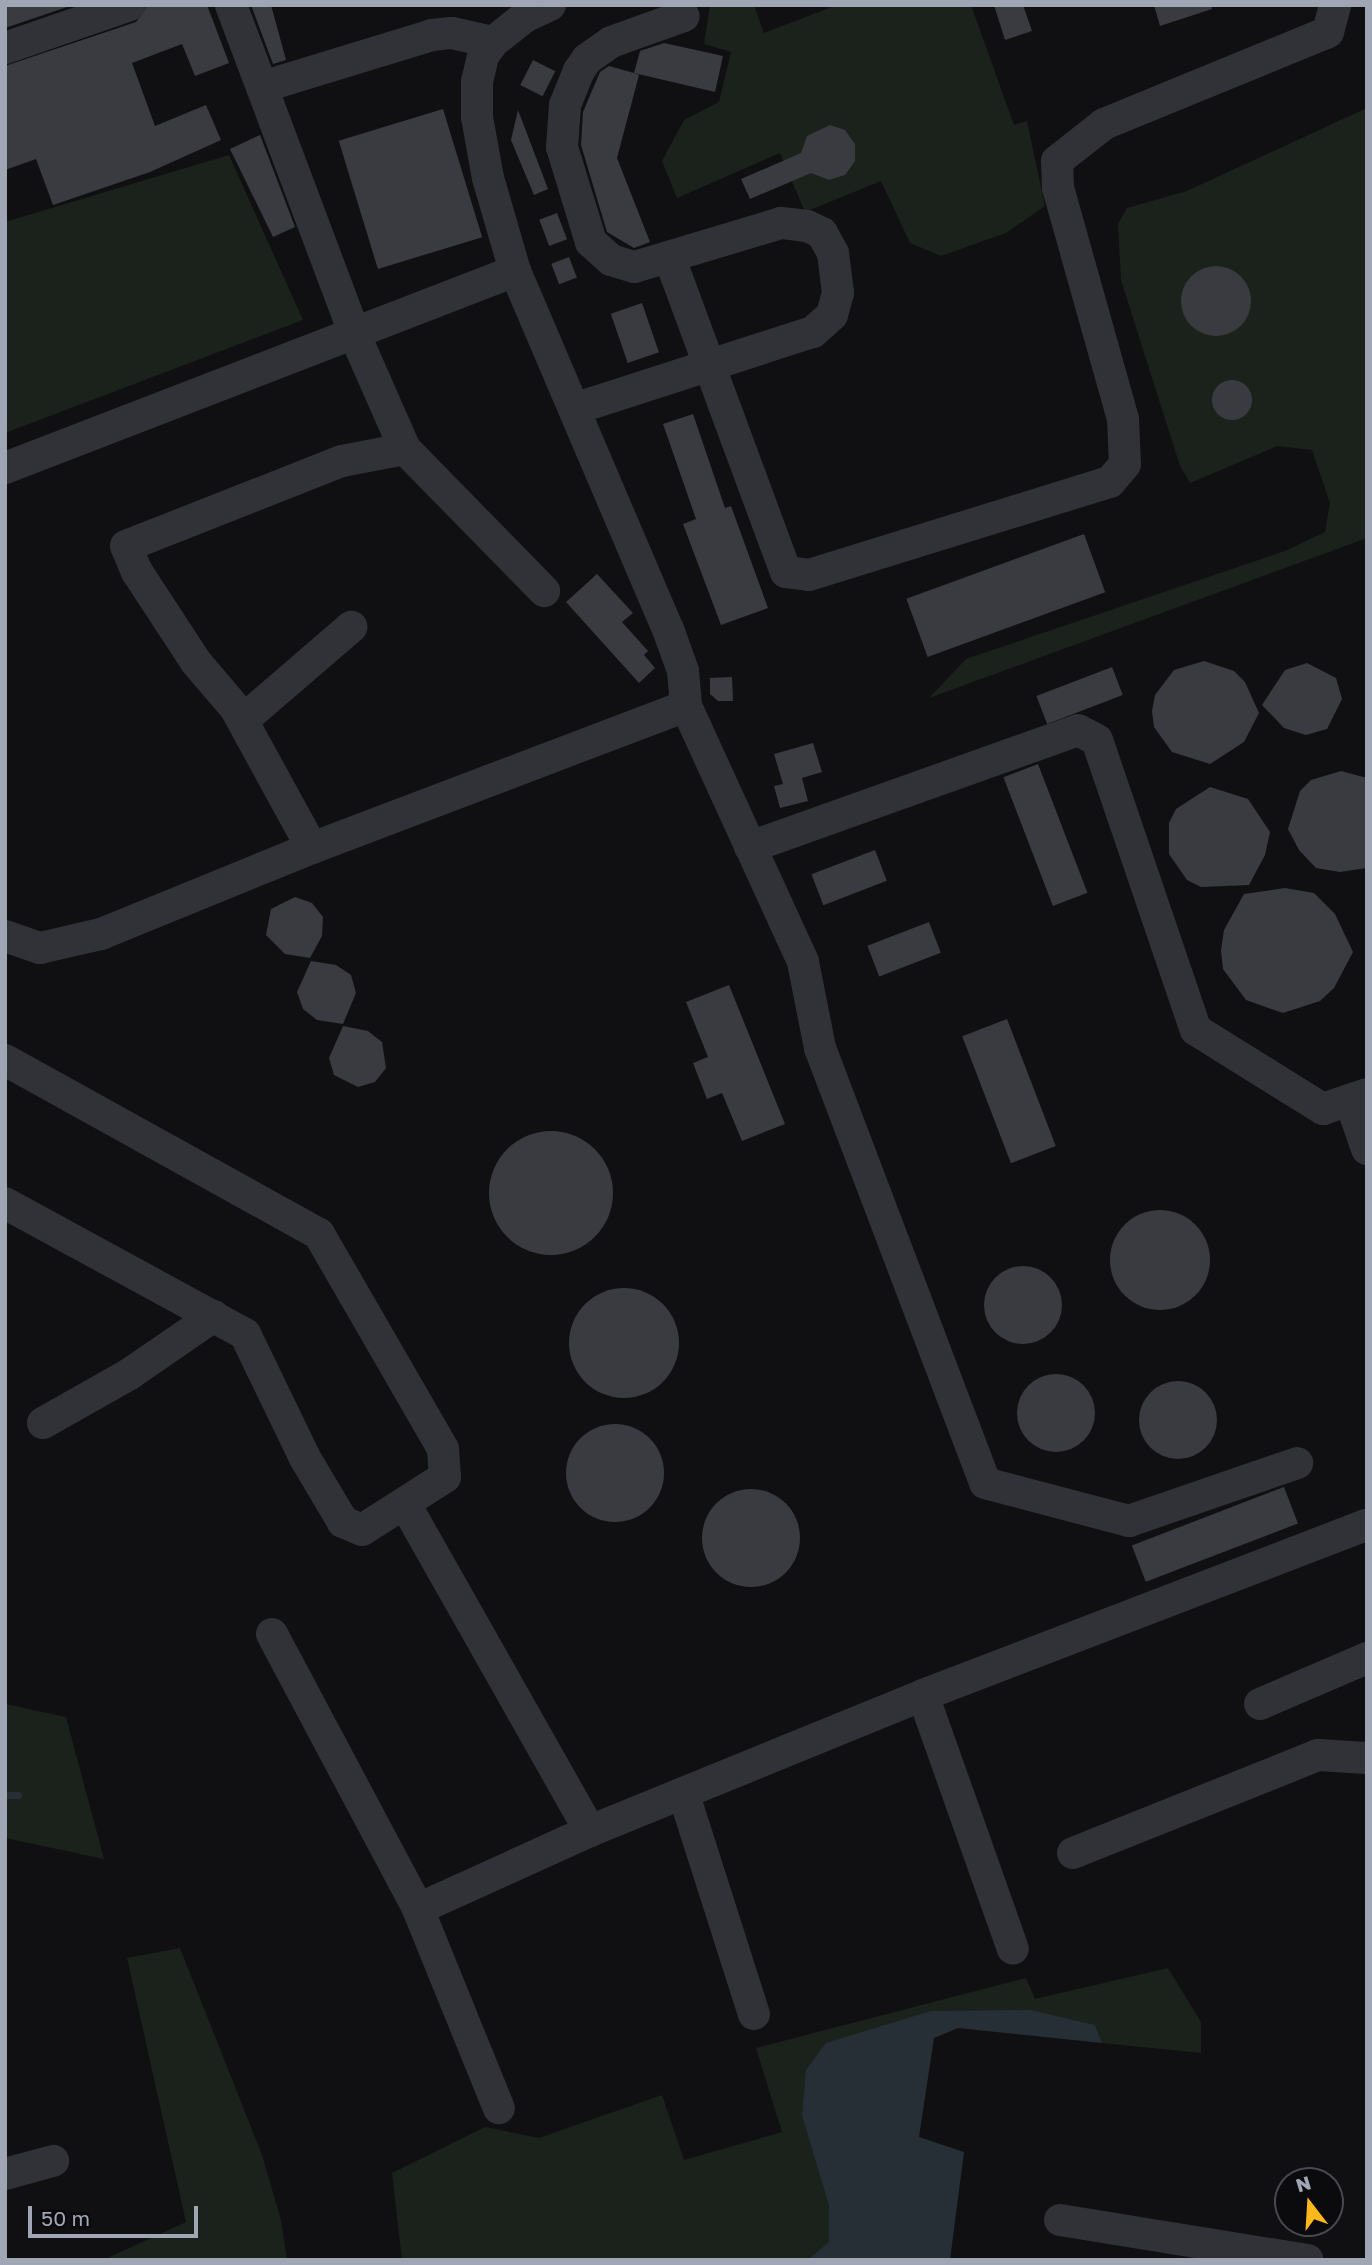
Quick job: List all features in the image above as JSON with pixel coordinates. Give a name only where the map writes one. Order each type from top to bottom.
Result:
[{"type":"street","points":[[231,5],[354,333],[405,449],[544,591]]},
{"type":"street","points":[[550,5],[526,16],[493,42],[483,56],[477,81],[477,117],[515,271],[668,629],[683,671],[686,706],[803,962],[820,1048],[985,1483],[1129,1521],[1297,1463]]},
{"type":"street","points":[[670,259],[786,572],[808,575],[1110,482],[1125,464],[1124,419],[1058,188],[1057,161],[1104,124],[1328,32],[1335,5]]},
{"type":"street","points":[[5,48],[112,8]]},
{"type":"street","points":[[574,409],[709,369],[813,332],[832,315],[838,293],[833,253],[822,233],[781,223],[670,259],[634,267],[611,260],[591,242],[562,147],[565,105],[587,59],[611,42],[684,16]]},
{"type":"street","points":[[262,86],[432,35],[452,33],[493,42]]},
{"type":"street","points":[[5,468],[515,271]]},
{"type":"street","points":[[312,848],[243,720],[195,662],[137,572],[126,546],[342,461],[405,449]]},
{"type":"street","points":[[243,720],[351,627]]},
{"type":"street","points":[[5,936],[40,948],[101,934],[312,848],[686,706]]},
{"type":"street","points":[[750,847],[1078,730],[1097,740],[1196,1030],[1324,1109],[1358,1097],[1367,1149]]},
{"type":"street","points":[[5,1060],[319,1234],[443,1450],[445,1477],[362,1530],[343,1522],[305,1458],[245,1334],[5,1203]]},
{"type":"street","points":[[43,1423],[128,1375],[214,1316]]},
{"type":"street","points":[[405,1504],[590,1832]]},
{"type":"street","points":[[418,1909],[590,1832],[923,1695],[1367,1525]]},
{"type":"street","points":[[272,1633],[418,1909],[499,2108]]},
{"type":"street","points":[[1260,1704],[1367,1658]]},
{"type":"street","points":[[923,1695],[1013,1949]]},
{"type":"street","points":[[1073,1853],[1318,1755],[1367,1758]]},
{"type":"street","points":[[684,1795],[754,2014]]},
{"type":"street","points":[[5,2174],[53,2161]]},
{"type":"street","points":[[1060,2220],[1308,2260]]},
{"type":"shaded area","points":[[710,5],[754,5],[764,33],[837,5],[971,5],[1014,125],[1027,121],[1045,206],[1006,233],[941,256],[910,243],[881,181],[805,212],[780,153],[677,198],[662,161],[684,120],[719,102],[731,52],[704,44]]},
{"type":"shaded area","points":[[1367,108],[1367,538],[929,698],[966,659],[1285,551],[1325,532],[1330,503],[1312,450],[1277,446],[1190,483],[1180,466],[1121,280],[1118,224],[1127,208],[1187,191]]},
{"type":"shaded area","points":[[229,155],[303,320],[5,433],[5,222]]},
{"type":"shaded area","points":[[5,1704],[66,1717],[104,1859],[5,1838]]},
{"type":"shaded area","points":[[180,1948],[262,2155],[281,2220],[287,2260],[103,2260],[186,2222],[127,1958]]},
{"type":"shaded area","points":[[1168,1968],[1201,2022],[1201,2053],[1102,2043],[1095,2025],[931,2011],[802,2116],[829,2206],[829,2242],[807,2260],[402,2260],[392,2173],[485,2127],[539,2138],[662,2095],[684,2160],[782,2132],[756,2048],[1026,1978],[1035,1999]]},
{"type":"shaded area","points":[[1030,2010],[1095,2025],[1102,2043],[958,2028],[934,2038],[919,2137],[964,2152],[950,2260],[807,2260],[829,2242],[829,2206],[802,2116],[806,2070],[826,2043],[931,2011]]},
{"type":"building","points":[[5,5],[73,5],[5,28]]},
{"type":"building","points":[[148,5],[207,5],[229,63],[195,76],[182,44],[132,63],[155,126],[206,105],[221,140],[150,172],[53,205],[36,159],[5,170],[5,66],[136,22]]},
{"type":"building","points":[[251,5],[271,5],[286,60],[273,64]]},
{"type":"building","points":[[994,5],[1023,5],[1032,31],[1005,40]]},
{"type":"building","points":[[1154,5],[1211,5],[1212,9],[1160,26]]},
{"type":"building","points":[[664,43],[723,56],[715,92],[634,73],[640,51]]},
{"type":"building","points":[[533,60],[555,71],[543,96],[520,85]]},
{"type":"building","points":[[609,66],[639,75],[617,158],[650,242],[634,248],[607,232],[581,145],[583,112],[600,72]]},
{"type":"building","points":[[443,109],[482,237],[378,269],[339,141]]},
{"type":"building","points":[[518,110],[548,189],[534,195],[511,140]]},
{"type":"building","points":[[830,125],[845,130],[855,144],[855,161],[845,175],[829,180],[811,173],[750,199],[741,179],[801,153],[807,136]]},
{"type":"building","points":[[260,135],[295,227],[273,237],[230,149]]},
{"type":"building","points":[[557,213],[567,239],[549,246],[539,220]]},
{"type":"building","points":[[569,257],[577,278],[559,284],[551,264]]},
{"type":"building","points":[[1216,266],[1241,276],[1251,301],[1241,326],[1216,336],[1191,326],[1181,301],[1191,276]]},
{"type":"building","points":[[642,303],[659,352],[628,363],[611,314]]},
{"type":"building","points":[[1232,380],[1240,381],[1246,386],[1251,392],[1251,408],[1246,414],[1240,419],[1232,420],[1224,419],[1218,414],[1213,408],[1212,400],[1213,392],[1218,386],[1224,381]]},
{"type":"building","points":[[693,414],[725,508],[731,506],[768,608],[721,625],[683,524],[696,519],[663,424]]},
{"type":"building","points":[[1084,534],[1105,592],[928,657],[906,599]]},
{"type":"building","points":[[597,574],[633,613],[622,622],[648,651],[644,655],[655,668],[639,683],[566,602]]},
{"type":"building","points":[[1204,661],[1234,671],[1245,682],[1259,713],[1244,742],[1210,764],[1172,752],[1154,727],[1152,711],[1155,695],[1174,670]]},
{"type":"building","points":[[1307,663],[1336,678],[1342,699],[1327,729],[1306,735],[1284,728],[1262,705],[1285,670]]},
{"type":"building","points":[[1112,667],[1123,695],[1047,724],[1036,696]]},
{"type":"building","points":[[732,677],[733,701],[718,701],[710,694],[710,678]]},
{"type":"building","points":[[813,743],[822,772],[802,778],[808,801],[780,808],[774,786],[783,784],[774,754]]},
{"type":"building","points":[[1038,764],[1087,893],[1053,906],[1003,777]]},
{"type":"building","points":[[1341,771],[1367,778],[1367,868],[1340,872],[1316,868],[1299,850],[1288,829],[1300,791],[1311,780]]},
{"type":"building","points":[[1210,787],[1248,799],[1270,832],[1265,855],[1249,885],[1201,887],[1187,880],[1169,854],[1169,823],[1176,809]]},
{"type":"building","points":[[875,850],[887,881],[823,905],[812,874]]},
{"type":"building","points":[[1285,888],[1314,893],[1335,914],[1353,952],[1334,988],[1320,1001],[1283,1013],[1246,1000],[1223,969],[1221,950],[1224,930],[1244,894]]},
{"type":"building","points":[[295,897],[312,903],[323,917],[322,936],[310,958],[285,954],[266,935],[271,909]]},
{"type":"building","points":[[929,922],[941,953],[879,976],[867,946]]},
{"type":"building","points":[[311,961],[336,965],[351,975],[356,993],[343,1024],[317,1020],[303,1009],[297,992]]},
{"type":"building","points":[[729,985],[785,1124],[742,1141],[722,1093],[707,1099],[693,1063],[708,1057],[686,1002]]},
{"type":"building","points":[[1007,1019],[1056,1146],[1011,1163],[962,1036]]},
{"type":"building","points":[[343,1026],[368,1031],[382,1042],[386,1068],[375,1082],[358,1087],[334,1075],[329,1058]]},
{"type":"building","points":[[551,1131],[575,1136],[595,1149],[608,1169],[613,1193],[608,1217],[595,1237],[575,1250],[551,1255],[527,1250],[507,1237],[494,1217],[489,1193],[494,1169],[507,1149],[527,1136]]},
{"type":"building","points":[[1160,1210],[1179,1214],[1196,1224],[1206,1241],[1210,1260],[1206,1279],[1196,1296],[1179,1306],[1160,1310],[1141,1306],[1124,1296],[1114,1279],[1110,1260],[1114,1241],[1124,1224],[1141,1214]]},
{"type":"building","points":[[1015,1266],[1031,1266],[1045,1272],[1056,1283],[1062,1297],[1062,1313],[1056,1327],[1045,1338],[1031,1344],[1015,1344],[1001,1338],[990,1327],[984,1313],[984,1297],[990,1283],[1001,1272]]},
{"type":"building","points":[[624,1288],[645,1292],[663,1304],[675,1322],[679,1343],[675,1364],[663,1382],[645,1394],[624,1398],[603,1394],[585,1382],[573,1364],[569,1343],[573,1322],[585,1304],[603,1292]]},
{"type":"building","points":[[1048,1374],[1064,1374],[1078,1380],[1089,1391],[1095,1405],[1095,1421],[1089,1435],[1078,1446],[1064,1452],[1048,1452],[1034,1446],[1023,1435],[1017,1421],[1017,1405],[1023,1391],[1034,1380]]},
{"type":"building","points":[[1170,1381],[1186,1381],[1200,1387],[1211,1398],[1217,1412],[1217,1428],[1211,1442],[1200,1453],[1186,1459],[1170,1459],[1156,1453],[1145,1442],[1139,1428],[1139,1412],[1145,1398],[1156,1387]]},
{"type":"building","points":[[615,1424],[634,1428],[649,1439],[660,1454],[664,1473],[660,1492],[649,1507],[634,1518],[615,1522],[596,1518],[581,1507],[570,1492],[566,1473],[570,1454],[581,1439],[596,1428]]},
{"type":"building","points":[[1284,1487],[1298,1523],[1146,1582],[1132,1545]]},
{"type":"building","points":[[751,1489],[770,1493],[785,1504],[796,1519],[800,1538],[796,1557],[785,1572],[770,1583],[751,1587],[732,1583],[717,1572],[706,1557],[702,1538],[706,1519],[717,1504],[732,1493]]},
{"type":"waterway","points":[[5,1795],[18,1795]]}]
